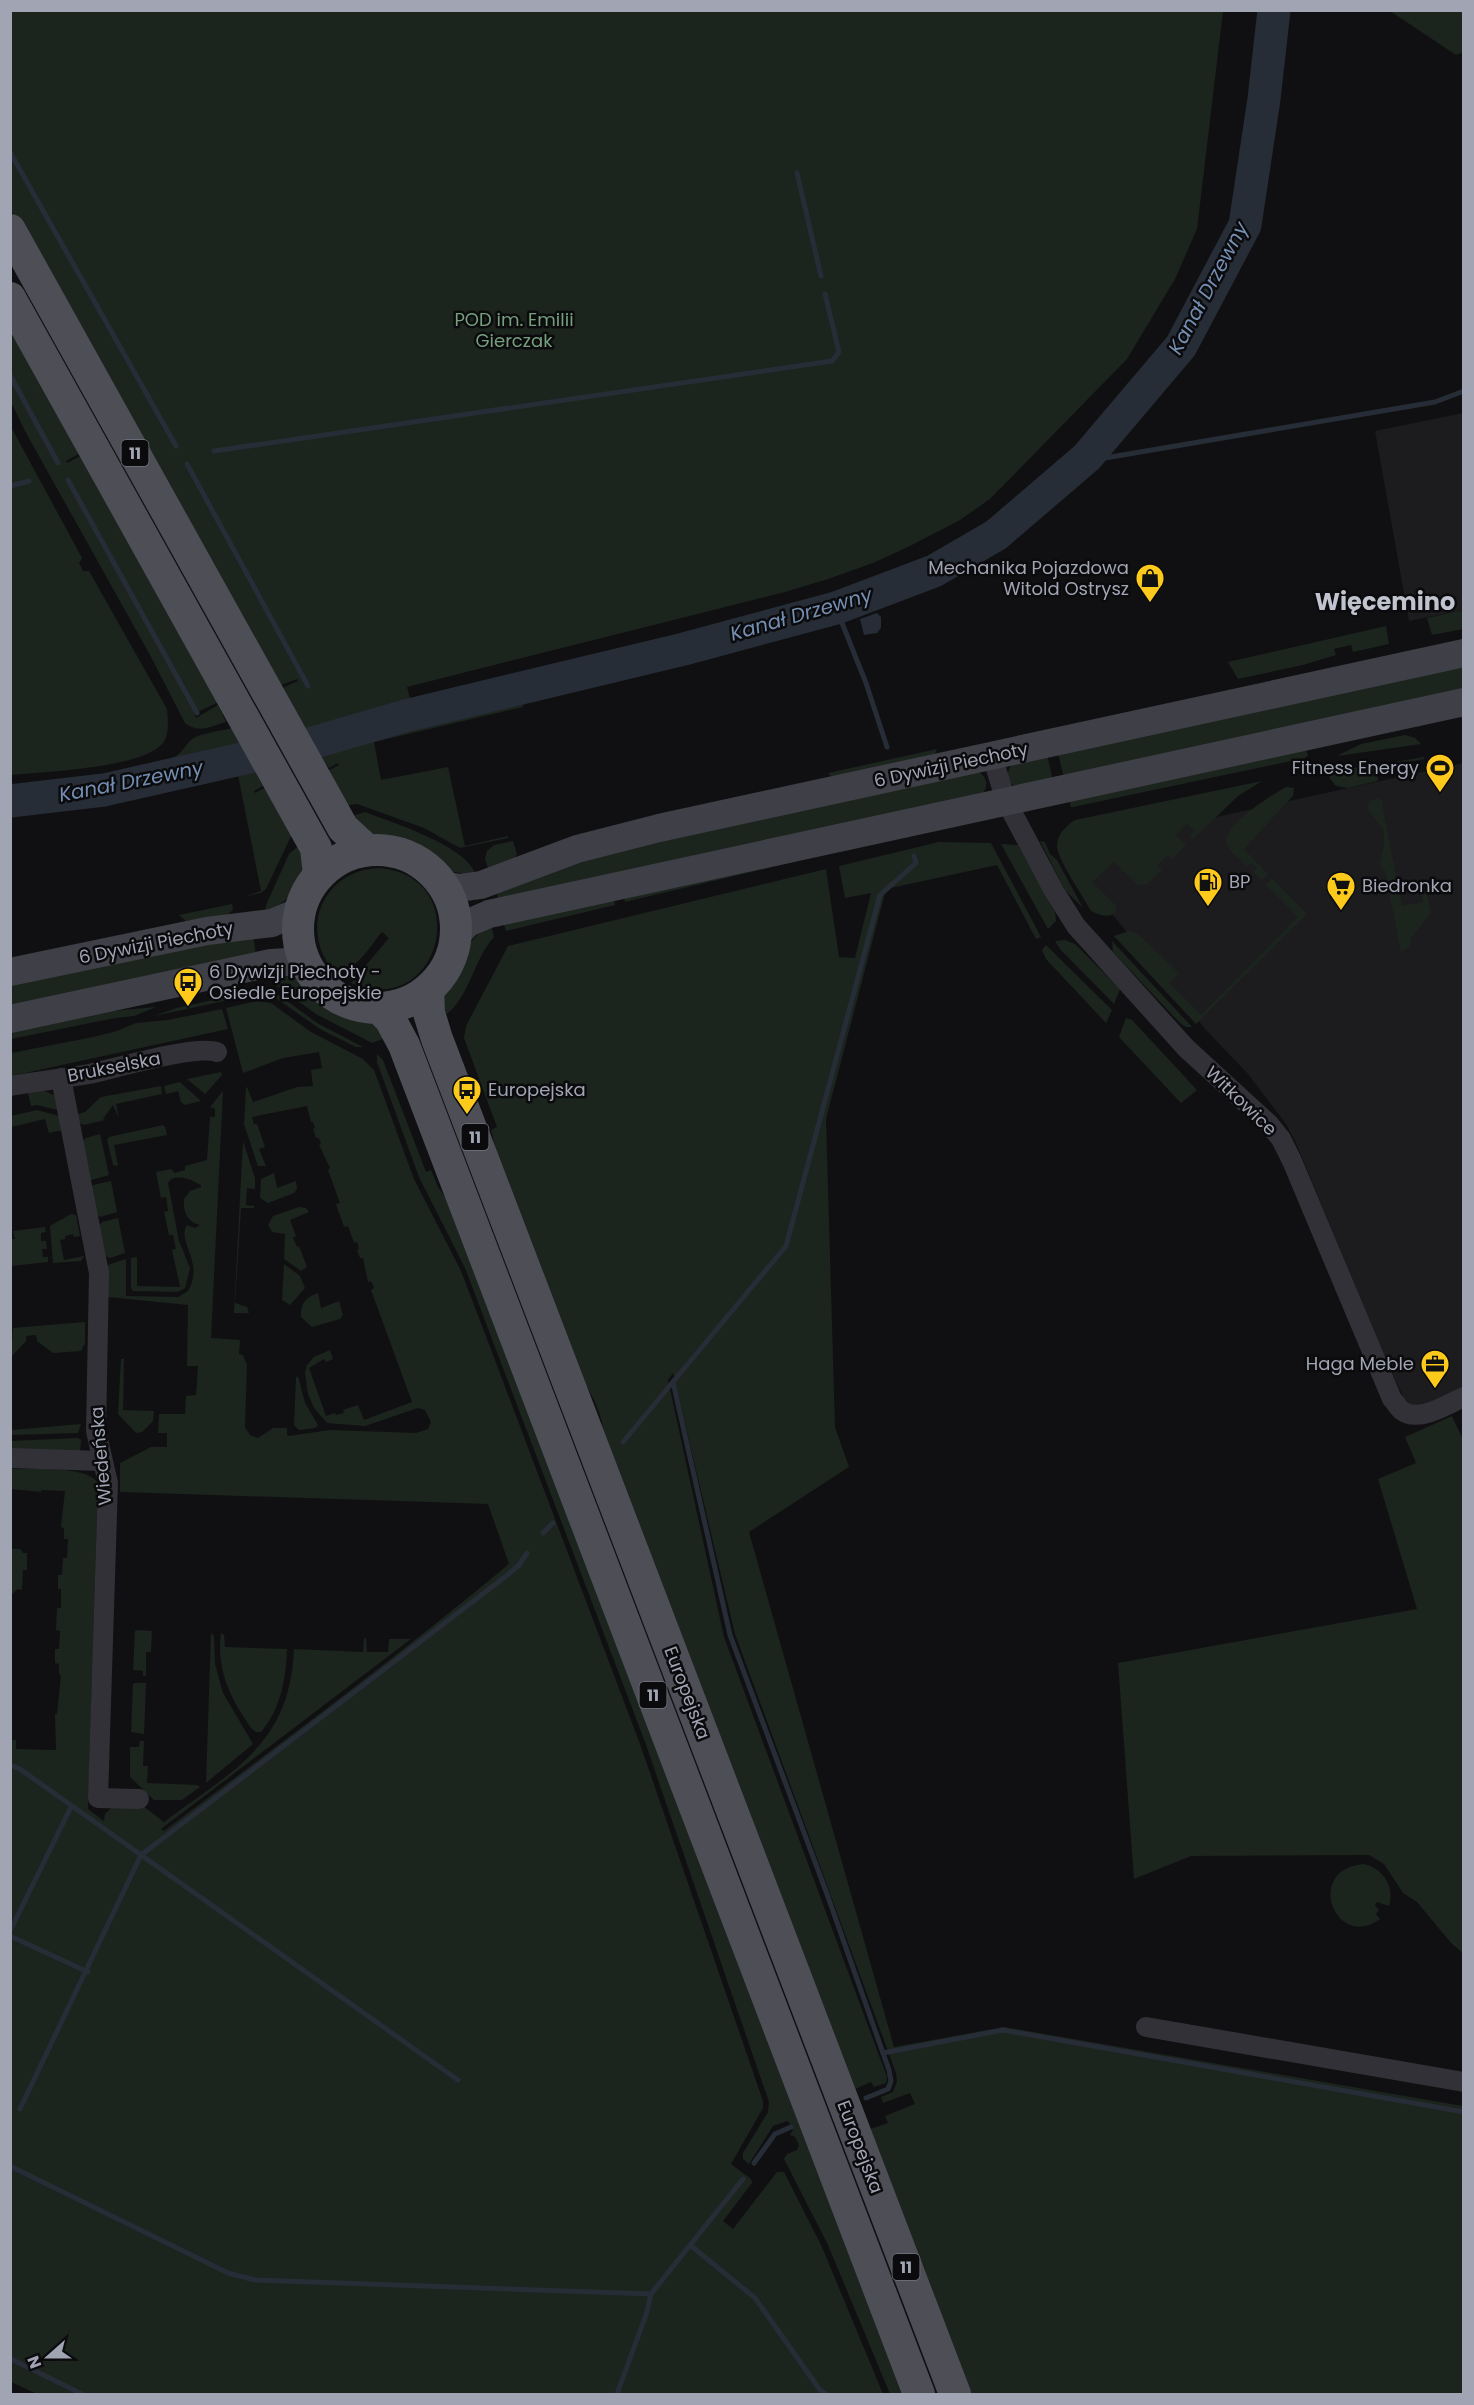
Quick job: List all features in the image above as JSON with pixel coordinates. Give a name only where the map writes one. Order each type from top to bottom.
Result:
[{"type":"main road","name":"11","points":[[10,230],[343,828],[367,850]]},
{"type":"main road","name":"11","points":[[10,298],[308,832],[315,848],[319,875]]},
{"type":"main road","points":[[367,850],[393,851],[412,858],[429,869],[443,885],[454,909],[456,934],[448,965],[428,990],[405,1003],[379,1008],[359,1006],[335,996],[320,983],[306,961],[299,934],[300,911],[306,895],[319,875],[337,861],[367,850]]},
{"type":"main road","name":"Europejska","points":[[428,990],[429,1013],[439,1045],[955,2394]]},
{"type":"main road","name":"Europejska","points":[[379,1008],[390,1020],[407,1051],[919,2394]]},
{"type":"street","name":"6 Dywizji Piechoty","points":[[443,885],[470,887],[604,842],[770,803],[1464,653]]},
{"type":"street","points":[[456,934],[476,919],[495,913],[1464,702]]},
{"type":"street","points":[[992,756],[1006,801]]},
{"type":"street","name":"Witkowice","points":[[1006,801],[1054,891],[1076,926],[1186,1048],[1269,1125],[1281,1139],[1392,1399],[1402,1411],[1414,1415],[1429,1412],[1464,1397]]},
{"type":"street","name":"6 Dywizji Piechoty","points":[[10,972],[207,931],[272,923],[300,911]]},
{"type":"street","points":[[10,1019],[271,963],[306,961]]},
{"type":"street","name":"Brukselska","points":[[10,1086],[208,1049],[217,1052]]},
{"type":"street","name":"Wiedeńska","points":[[61,1078],[91,1222],[99,1273],[96,1431],[108,1484],[98,1798],[139,1799]]},
{"type":"street","points":[[10,1458],[102,1461]]},
{"type":"street","points":[[1146,2027],[1464,2082]]},
{"type":"shaded area","points":[[1463,413],[1463,610],[1409,621],[1375,431]]},
{"type":"shaded area","points":[[877,613],[881,617],[881,628],[877,633],[864,635],[860,619]]},
{"type":"shaded area","points":[[1463,763],[1463,1388],[1422,1405],[1411,1405],[1404,1398],[1388,1365],[1296,1143],[1286,1124],[1248,1074],[1207,1031],[1061,851]]},
{"type":"green space","name":"POD im. Emilii Gierczak","points":[[10,11],[1223,11],[1197,229],[1175,279],[1127,359],[990,499],[960,520],[910,546],[873,563],[828,579],[785,592],[407,687],[413,710],[309,737],[282,688],[298,681],[297,679],[276,687],[11,210]]},
{"type":"green space","points":[[1390,11],[1463,11],[1463,55],[1461,53],[1456,55]]},
{"type":"green space","points":[[10,318],[84,451],[66,461],[67,463],[86,453],[222,700],[194,714],[196,718],[218,705],[226,722],[200,729],[185,723],[150,655],[25,431],[11,402]]},
{"type":"green space","points":[[10,425],[82,558],[79,563],[83,571],[89,571],[167,709],[166,737],[161,745],[150,753],[90,768],[11,775]]},
{"type":"green space","points":[[1463,610],[1463,629],[1432,635],[1427,618]]},
{"type":"green space","points":[[1386,626],[1389,644],[1353,652],[1351,645],[1334,649],[1336,655],[1303,665],[1238,679],[1228,662]]},
{"type":"green space","points":[[1463,664],[1463,691],[1064,778],[1058,753]]},
{"type":"green space","points":[[521,696],[523,707],[374,742],[381,780],[448,767],[465,846],[508,836],[508,838],[460,848],[424,828],[357,804],[342,806],[324,773],[339,765],[338,763],[329,768],[316,751],[345,744],[405,723]]},
{"type":"green space","points":[[234,728],[244,745],[222,751],[226,775],[118,799],[11,814],[11,786],[73,781],[135,770],[174,757],[198,736]]},
{"type":"green space","points":[[1405,735],[1415,738],[1421,744],[1337,756],[1361,744]]},
{"type":"green space","points":[[937,749],[935,754],[834,779],[828,773]]},
{"type":"green space","points":[[1306,750],[1308,755],[1305,758],[1073,807],[1069,799]]},
{"type":"green space","points":[[1047,755],[1053,781],[1014,786],[1009,782],[1007,774],[1012,763]]},
{"type":"green space","points":[[1424,757],[1424,759],[1376,768],[1378,781],[1348,788],[1336,786],[1330,779],[1328,770],[1371,766]]},
{"type":"green space","points":[[255,771],[263,786],[254,791],[255,793],[270,785],[292,834],[266,889],[261,893],[243,897],[261,891],[238,775]]},
{"type":"green space","points":[[979,772],[986,782],[986,788],[982,794],[499,902],[496,890],[580,859]]},
{"type":"green space","points":[[1262,781],[1238,796],[1193,839],[1190,836],[1194,831],[1187,824],[1176,835],[1186,845],[1172,859],[1168,855],[1157,865],[1162,870],[1147,884],[1138,885],[1114,862],[1092,882],[1116,906],[1116,912],[1110,915],[1101,915],[1091,911],[1060,857],[1057,846],[1059,837],[1064,829],[1075,820]]},
{"type":"green space","points":[[1286,787],[1294,788],[1293,796],[1244,849],[1268,874],[1262,880],[1253,872],[1257,868],[1251,863],[1247,866],[1231,851],[1227,845],[1227,837],[1239,820]]},
{"type":"green space","points":[[1378,798],[1386,803],[1382,804],[1402,906],[1423,902],[1421,892],[1426,891],[1431,913],[1410,939],[1411,946],[1401,952],[1385,871],[1380,864],[1384,846],[1384,830],[1368,810],[1369,801]]},
{"type":"green space","points":[[365,812],[444,845],[470,864],[476,875],[453,872],[410,843],[371,835],[349,817]]},
{"type":"green space","points":[[513,841],[517,854],[514,861],[489,871],[485,859],[487,851],[494,845]]},
{"type":"green space","points":[[1040,841],[1045,842],[1050,854],[1057,860],[1083,908],[1065,890]]},
{"type":"green space","points":[[939,842],[991,843],[1041,937],[1036,939],[997,865],[886,889],[826,1119],[835,1427],[849,1467],[749,1532],[894,2047],[1004,2027],[1463,2106],[1463,2394],[965,2394],[606,1453],[604,1430],[599,1411],[577,1374],[509,1200],[491,1130],[497,1127],[464,1038],[466,1026],[508,946],[826,869],[839,957],[855,958],[871,893],[845,898],[839,866]],"holes":[[[673,1373],[735,1634],[896,2073],[897,2081],[893,2092],[881,2097],[883,2103],[910,2093],[915,2104],[885,2116],[888,2123],[870,2129],[855,2089],[871,2082],[874,2087],[886,2083],[887,2077],[724,1637],[668,1380]]]},
{"type":"green space","points":[[302,843],[304,872],[299,886],[284,902],[265,912],[289,854]]},
{"type":"green space","points":[[1001,844],[1018,845],[1055,912],[1056,921],[1048,929]]},
{"type":"green space","points":[[819,856],[625,902],[624,897]]},
{"type":"green space","points":[[380,868],[410,877],[429,895],[437,918],[435,943],[425,966],[407,982],[382,989],[351,983],[389,938],[382,932],[361,958],[342,971],[334,971],[323,954],[318,937],[318,920],[322,904],[332,890],[344,878],[361,871]]},
{"type":"green space","points":[[1272,878],[1307,914],[1196,1024],[1114,936],[1129,931],[1137,933],[1179,973],[1169,983],[1201,1015],[1298,917],[1266,885]]},
{"type":"green space","points":[[614,899],[615,905],[506,931],[503,922]]},
{"type":"green space","points":[[232,904],[233,910],[226,916],[186,921],[179,915]]},
{"type":"green space","points":[[491,925],[494,937],[487,946],[460,999],[444,1016],[442,997],[456,975],[470,943],[480,932]]},
{"type":"green space","points":[[253,934],[256,956],[11,1009],[11,979]]},
{"type":"green space","points":[[1065,940],[1075,944],[1120,989],[1114,1004],[1060,949],[1055,941]]},
{"type":"green space","points":[[1112,941],[1192,1027],[1186,1027],[1180,1023],[1113,952]]},
{"type":"green space","points":[[1046,945],[1112,1010],[1106,1023],[1046,959],[1042,950]]},
{"type":"green space","points":[[273,973],[295,978],[328,1006],[348,1016],[372,1023],[388,1037],[372,1043],[316,1014],[277,986]]},
{"type":"green space","points":[[261,990],[279,995],[317,1023],[363,1047],[356,1047],[320,1029],[273,996],[252,995],[154,1016],[176,1008]]},
{"type":"green space","points":[[257,1001],[271,1003],[311,1032],[363,1059],[374,1070],[414,1179],[461,1271],[640,1744],[763,2101],[763,2108],[731,2164],[751,2179],[752,2183],[723,2221],[733,2229],[777,2172],[784,2172],[822,2247],[883,2394],[37,2394],[11,2382],[11,1740],[16,1740],[16,1749],[56,1750],[55,1714],[57,1714],[61,1675],[59,1664],[55,1663],[55,1649],[59,1649],[60,1631],[56,1630],[57,1608],[61,1608],[58,1575],[62,1575],[63,1558],[67,1558],[68,1539],[64,1539],[64,1528],[61,1527],[65,1491],[41,1490],[41,1492],[11,1489],[11,1469],[71,1471],[92,1477],[98,1483],[88,1809],[104,1821],[105,1814],[112,1807],[143,1806],[164,1822],[234,1770],[269,1732],[282,1709],[290,1682],[294,1649],[363,1652],[366,1637],[367,1652],[388,1652],[389,1639],[411,1639],[161,1829],[164,1831],[295,1733],[509,1564],[488,1504],[120,1492],[120,1463],[151,1447],[167,1447],[167,1433],[158,1433],[159,1414],[185,1414],[186,1396],[196,1395],[198,1366],[187,1366],[188,1305],[108,1297],[108,1265],[126,1259],[126,1296],[178,1297],[188,1291],[193,1271],[185,1231],[187,1225],[195,1228],[200,1225],[192,1222],[187,1216],[184,1199],[190,1191],[201,1185],[180,1178],[171,1179],[168,1183],[179,1241],[190,1268],[185,1288],[178,1292],[133,1291],[131,1288],[131,1258],[137,1257],[137,1286],[180,1287],[172,1250],[176,1249],[173,1235],[169,1235],[164,1212],[168,1211],[166,1197],[161,1198],[156,1172],[171,1169],[175,1173],[185,1170],[185,1166],[207,1160],[210,1117],[215,1117],[215,1109],[210,1107],[223,1091],[211,1338],[240,1340],[239,1354],[243,1355],[247,1365],[245,1427],[250,1435],[258,1438],[273,1428],[287,1428],[289,1436],[330,1430],[416,1433],[428,1429],[431,1422],[425,1410],[418,1408],[365,1426],[327,1423],[314,1408],[308,1394],[305,1373],[307,1365],[314,1357],[330,1350],[333,1359],[326,1362],[324,1359],[309,1368],[326,1416],[344,1413],[343,1410],[358,1405],[364,1420],[412,1402],[371,1290],[374,1288],[371,1281],[368,1282],[363,1258],[360,1258],[357,1250],[359,1249],[357,1242],[354,1243],[348,1226],[344,1227],[336,1204],[340,1203],[328,1170],[330,1168],[319,1145],[321,1144],[319,1138],[316,1138],[307,1106],[252,1117],[254,1124],[257,1124],[265,1147],[259,1149],[266,1166],[258,1166],[244,1124],[246,1088],[253,1102],[297,1087],[313,1086],[311,1070],[322,1068],[319,1052],[283,1058],[243,1073],[226,1008]]},
{"type":"green space","points":[[156,1007],[134,1016],[11,1039],[11,1029],[100,1012]]},
{"type":"green space","points":[[222,1009],[228,1029],[11,1076],[11,1053],[93,1037],[136,1023],[168,1020]]},
{"type":"green space","points":[[1126,1018],[1132,1020],[1197,1090],[1181,1103],[1119,1037]]},
{"type":"green space","points":[[377,1054],[383,1060],[426,1172],[431,1170],[438,1187],[459,1217],[907,2394],[890,2394],[828,2245],[784,2159],[787,2154],[797,2150],[799,2145],[795,2137],[790,2135],[793,2130],[789,2122],[773,2126],[749,2164],[743,2159],[743,2153],[768,2112],[769,2102],[645,1742],[465,1268],[419,1177],[377,1062]]},
{"type":"green space","points":[[221,1072],[222,1075],[205,1094],[187,1079]]},
{"type":"green space","points":[[180,1082],[201,1101],[185,1105],[181,1102],[178,1091],[166,1094],[164,1086]]},
{"type":"green space","points":[[161,1086],[162,1094],[116,1104],[119,1118],[113,1105],[103,1119],[105,1120],[84,1125],[77,1122],[75,1115],[85,1112],[101,1097]]},
{"type":"green space","points":[[42,1090],[56,1096],[62,1111],[37,1105],[31,1106],[28,1093]]},
{"type":"green space","points":[[37,1110],[63,1117],[63,1130],[49,1133],[45,1119],[11,1127],[11,1116]]},
{"type":"green space","points":[[163,1125],[167,1135],[114,1145],[118,1166],[113,1165],[107,1140],[109,1137]]},
{"type":"green space","points":[[100,1134],[109,1175],[92,1180],[88,1178],[82,1141]]},
{"type":"green space","points":[[243,1141],[255,1178],[255,1189],[247,1188],[246,1205],[254,1206],[254,1208],[241,1208],[235,1303],[247,1307],[249,1313],[234,1313]]},
{"type":"green space","points":[[274,1173],[277,1188],[296,1181],[297,1189],[294,1193],[268,1203],[260,1198],[261,1179]]},
{"type":"green space","points":[[111,1181],[117,1212],[100,1217],[97,1214],[91,1188],[93,1185]]},
{"type":"green space","points":[[299,1207],[306,1208],[309,1212],[290,1220],[296,1236],[293,1238],[297,1247],[299,1246],[307,1267],[301,1271],[284,1259],[285,1234],[272,1232],[268,1225],[273,1216]]},
{"type":"green space","points":[[71,1214],[76,1215],[80,1236],[74,1237],[73,1234],[60,1240],[64,1260],[84,1256],[81,1261],[53,1263],[50,1226]]},
{"type":"green space","points":[[118,1218],[125,1253],[110,1258],[106,1256],[99,1227],[102,1222]]},
{"type":"green space","points":[[45,1227],[46,1232],[41,1233],[41,1241],[46,1241],[47,1249],[42,1249],[43,1257],[48,1257],[48,1262],[11,1266],[11,1239],[15,1239],[13,1231]]},
{"type":"green space","points":[[284,1264],[300,1276],[305,1288],[290,1305],[282,1300]]},
{"type":"green space","points":[[318,1293],[321,1308],[339,1301],[343,1315],[340,1319],[312,1327],[301,1317],[302,1308],[307,1299]]},
{"type":"green space","points":[[85,1322],[85,1343],[81,1351],[53,1353],[37,1341],[36,1335],[26,1336],[26,1341],[11,1357],[13,1328]]},
{"type":"green space","points":[[121,1359],[124,1359],[123,1410],[154,1411],[153,1421],[142,1432],[136,1433],[118,1414]]},
{"type":"green space","points":[[298,1376],[305,1403],[318,1425],[315,1428],[299,1430],[294,1425],[296,1378]]},
{"type":"green space","points":[[1452,1416],[1464,1442],[1463,1953],[1451,1943],[1417,1902],[1403,1893],[1384,1864],[1369,1855],[1191,1856],[1134,1879],[1118,1663],[1417,1609],[1378,1479],[1416,1463],[1405,1437]]},
{"type":"green space","points":[[81,1424],[78,1433],[11,1435],[11,1430]]},
{"type":"green space","points":[[78,1438],[81,1440],[80,1452],[11,1454],[11,1441]]},
{"type":"green space","points":[[11,1549],[20,1549],[23,1553],[27,1553],[27,1570],[23,1570],[22,1590],[18,1589],[10,1594]]},
{"type":"green space","points":[[135,1631],[152,1631],[151,1652],[146,1652],[146,1676],[143,1676],[143,1671],[133,1670]]},
{"type":"green space","points":[[211,1633],[214,1636],[215,1664],[223,1693],[253,1744],[206,1783]]},
{"type":"green space","points":[[221,1633],[224,1635],[225,1647],[287,1649],[278,1703],[261,1732],[252,1729],[227,1684],[221,1660]]},
{"type":"green space","points":[[146,1683],[144,1734],[131,1732],[133,1684]]},
{"type":"green space","points":[[140,1741],[144,1741],[143,1766],[148,1766],[147,1783],[200,1787],[182,1800],[154,1800],[130,1777],[130,1747],[139,1747]]},
{"type":"green space","points":[[1364,1864],[1377,1870],[1386,1879],[1390,1892],[1389,1906],[1377,1902],[1375,1905],[1379,1910],[1376,1914],[1380,1919],[1364,1926],[1350,1925],[1340,1917],[1333,1906],[1331,1892],[1335,1879],[1345,1869]]},
{"type":"waterway","name":"Kanał Drzewny","points":[[312,743],[405,716],[684,649],[836,608],[934,571],[996,535],[1087,457],[1181,346],[1245,225],[1264,99],[1274,10]]},
{"type":"waterway","points":[[10,152],[176,446]]},
{"type":"waterway","points":[[797,173],[821,276]]},
{"type":"waterway","points":[[214,451],[832,361],[839,352],[825,294]]},
{"type":"waterway","points":[[10,375],[58,463]]},
{"type":"waterway","points":[[1087,457],[1093,460],[1435,402],[1464,391]]},
{"type":"waterway","points":[[187,464],[308,686]]},
{"type":"waterway","points":[[68,480],[197,713]]},
{"type":"waterway","points":[[10,486],[29,481]]},
{"type":"waterway","points":[[836,608],[866,683],[887,747]]},
{"type":"waterway","name":"Kanał Drzewny","points":[[10,801],[104,790],[250,757]]},
{"type":"waterway","points":[[623,1442],[786,1246],[880,895],[916,863],[914,856]]},
{"type":"waterway","points":[[673,1382],[730,1635],[827,1894],[889,2070],[891,2081],[888,2089],[866,2098]]},
{"type":"waterway","points":[[543,1533],[553,1523]]},
{"type":"waterway","points":[[20,2109],[141,1855],[505,1577],[519,1565],[527,1553]]},
{"type":"waterway","points":[[10,1765],[20,1769],[458,2080]]},
{"type":"waterway","points":[[10,1931],[71,1807]]},
{"type":"waterway","points":[[10,1936],[88,1972]]},
{"type":"waterway","points":[[883,2053],[1003,2030],[1464,2112]]},
{"type":"waterway","points":[[754,2163],[775,2134],[791,2127]]},
{"type":"waterway","points":[[10,2166],[228,2273],[255,2280],[651,2294]]},
{"type":"waterway","points":[[617,2394],[647,2312],[651,2294],[743,2179]]},
{"type":"waterway","points":[[690,2245],[755,2298],[820,2390],[826,2394]]},
{"type":"waterway","points":[[11,2359],[82,2394]]},
{"type":"place","name":"Mechanika Pojazdowa Witold Ostrysz","points":[[1150,604]]},
{"type":"place","name":"Fitness Energy","points":[[1440,794]]},
{"type":"place","name":"BP","points":[[1208,908]]},
{"type":"place","name":"Biedronka","points":[[1341,912]]},
{"type":"place","name":"6 Dywizji Piechoty - Osiedle Europejskie","points":[[188,1008]]},
{"type":"place","name":"Europejska","points":[[467,1116]]},
{"type":"place","name":"Haga Meble","points":[[1435,1390]]},
{"type":"district","name":"Więcemino","points":[[1385,602]]}]
